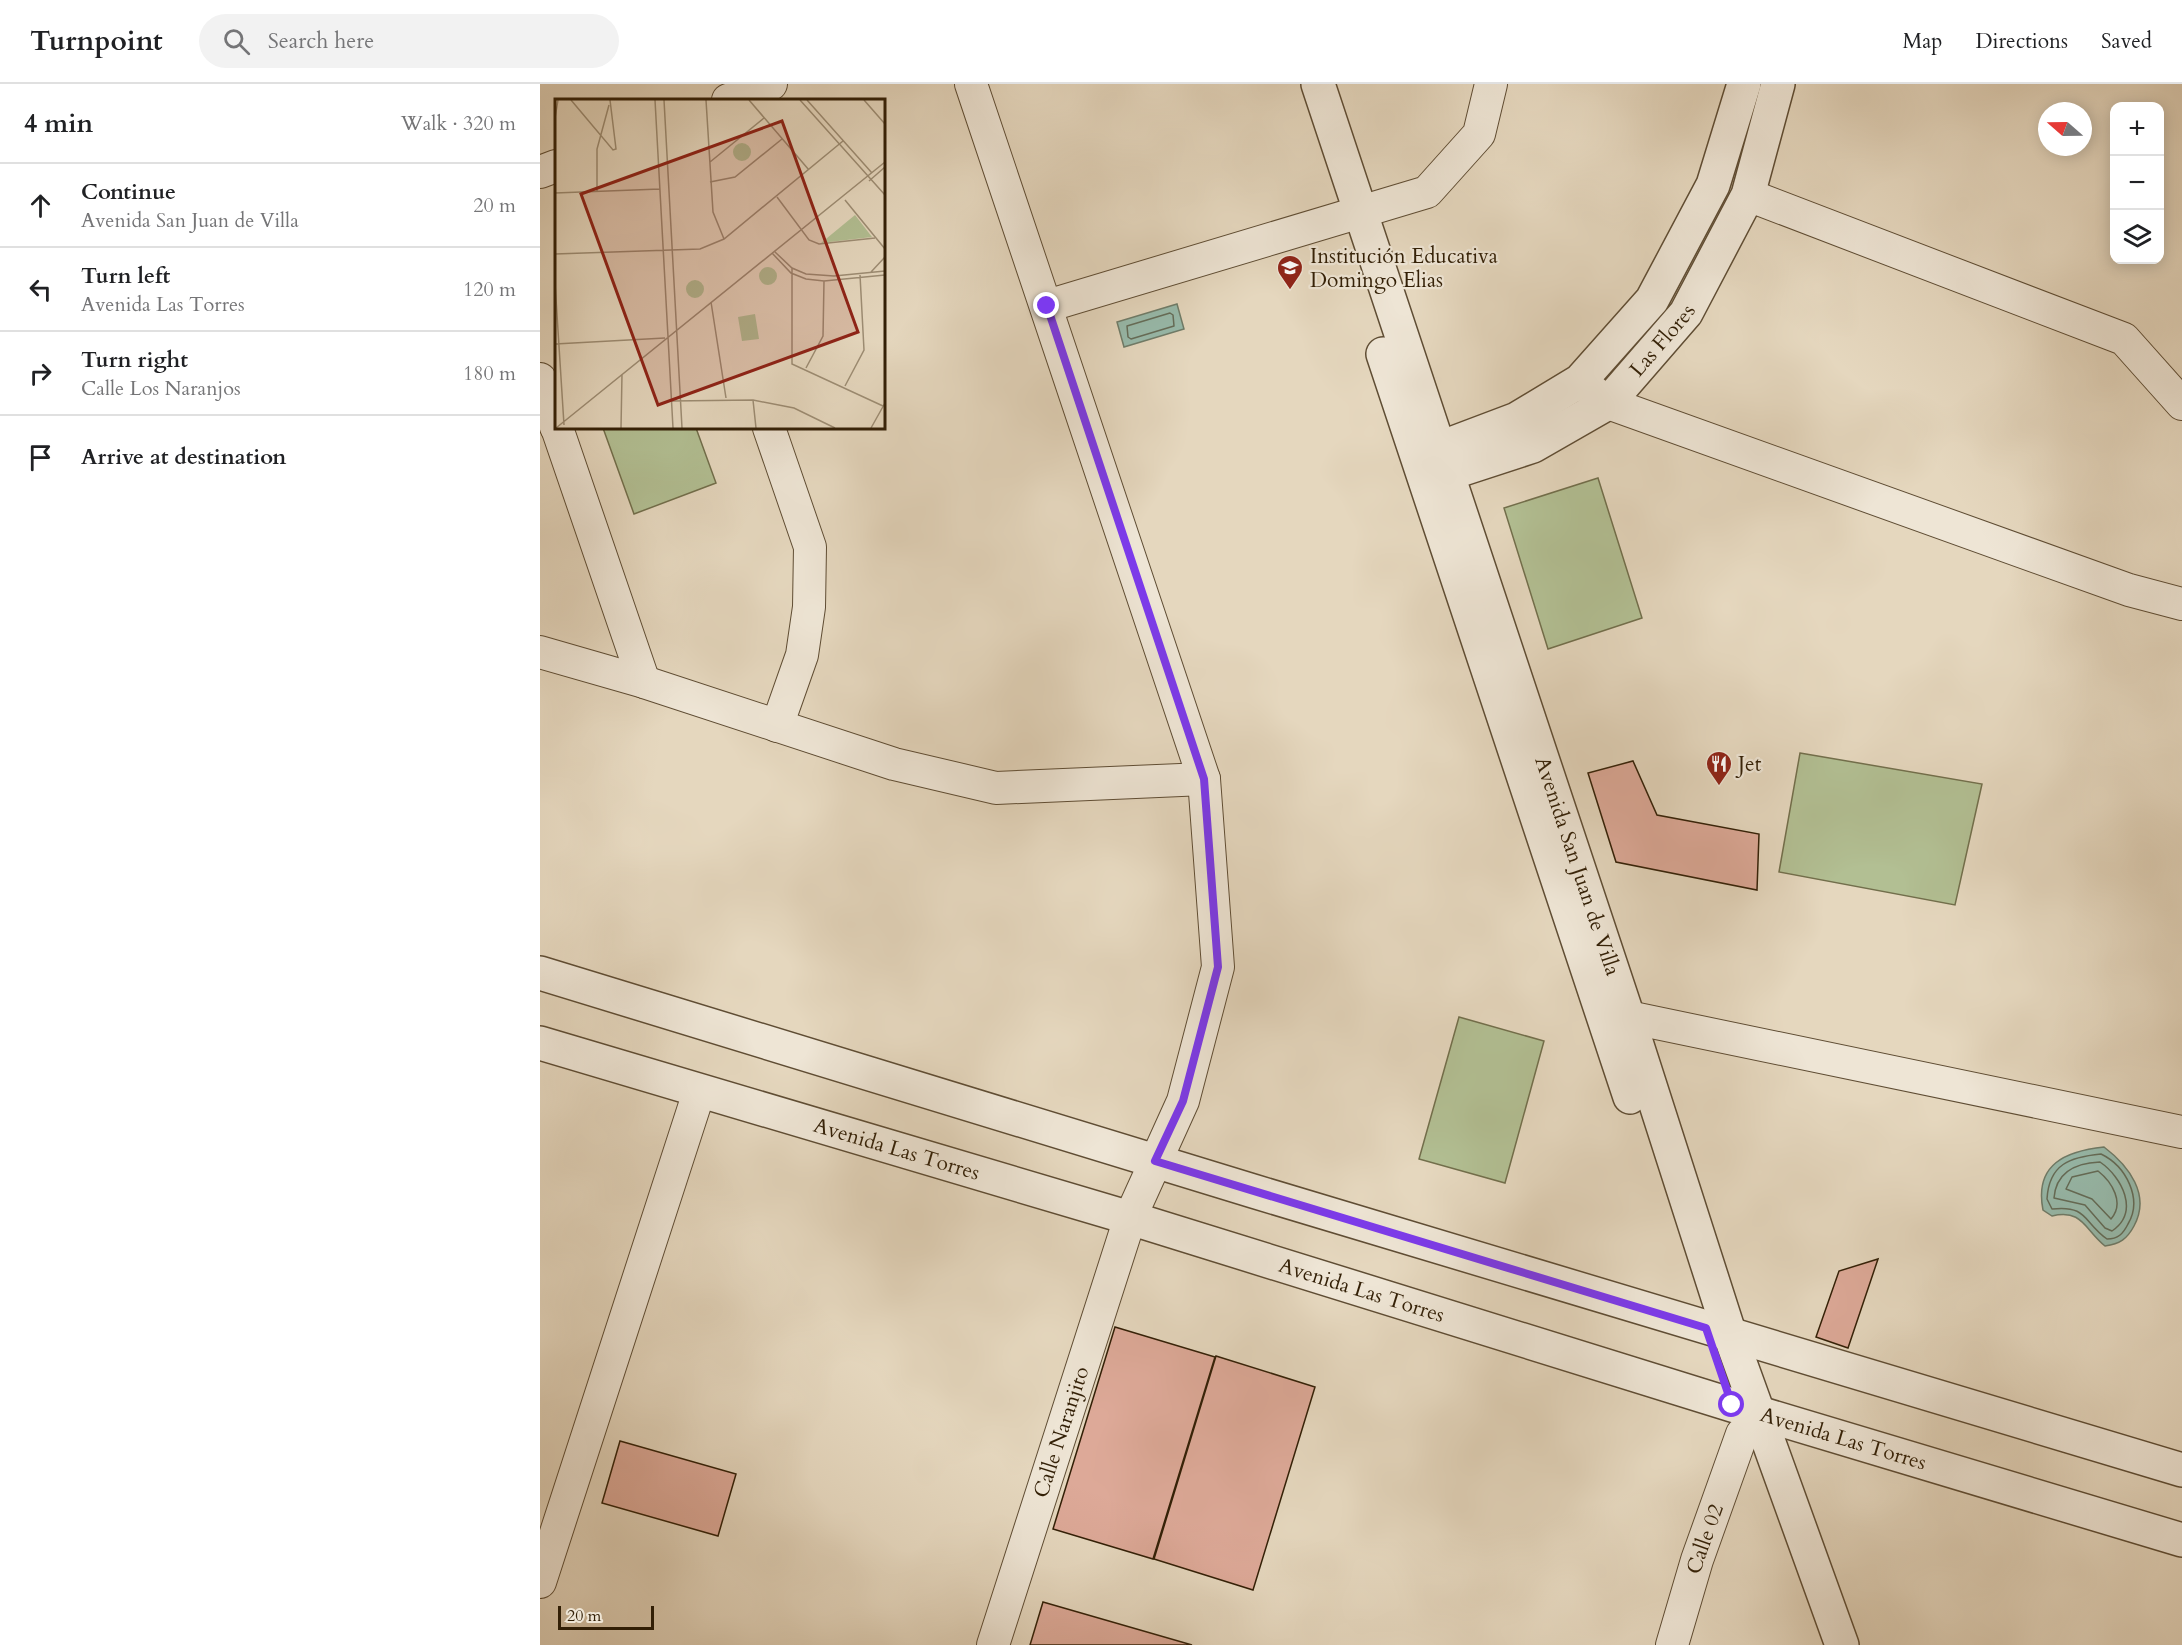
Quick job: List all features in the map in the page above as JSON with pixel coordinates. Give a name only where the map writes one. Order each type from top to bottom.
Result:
[{"type":"street","points":[[731,99],[771,84]]},
{"type":"street","name":"Calle Naranjito","points":[[971,84],[1204,779],[1218,967],[1183,1101],[1130,1218],[993,1645]]},
{"type":"street","name":"Avenida San Juan de Villa","points":[[1296,84],[1350,214]]},
{"type":"street","name":"Avenida San Juan de Villa","points":[[1318,84],[1350,214],[1616,1019],[1818,1645]]},
{"type":"street","points":[[1047,306],[1427,192],[1479,134],[1491,84]]},
{"type":"street","name":"Las Flores","points":[[1432,466],[1580,381],[1652,300],[1713,184],[1744,84]]},
{"type":"street","name":"Las Flores","points":[[1432,466],[1533,446],[1608,403],[1686,313],[1748,195],[1778,84]]},
{"type":"street","points":[[540,172],[555,166]]},
{"type":"street","points":[[1748,195],[2124,339],[2182,404]]},
{"type":"street","points":[[540,379],[555,421]]},
{"type":"street","points":[[1580,381],[1608,403],[2128,590],[2182,604]]},
{"type":"street","points":[[558,429],[644,682]]},
{"type":"street","points":[[769,429],[810,547],[809,607],[802,656],[777,726]]},
{"type":"street","points":[[540,652],[644,682],[894,764],[996,788],[1204,779]]},
{"type":"street","points":[[540,973],[2182,1470]]},
{"type":"street","points":[[1616,1019],[2182,1132]]},
{"type":"street","name":"Avenida Las Torres","points":[[540,1043],[1130,1218],[1743,1417],[2182,1540]]},
{"type":"street","points":[[540,1582],[549,1524],[699,1092]]},
{"type":"street","name":"Avenida San Juan de Villa","points":[[1743,1417],[1842,1645]]},
{"type":"street","name":"Calle 02","points":[[1672,1645],[1743,1417]]},
{"type":"shaded area","points":[[603,429],[696,429],[716,483],[634,514]]},
{"type":"shaded area","points":[[1598,478],[1642,618],[1548,649],[1504,508]]},
{"type":"shaded area","points":[[1800,753],[1982,784],[1955,905],[1779,872]]},
{"type":"shaded area","points":[[1459,1017],[1544,1041],[1505,1183],[1419,1159]]},
{"type":"water","points":[[1177,304],[1184,329],[1124,347],[1117,322]]},
{"type":"water","points":[[2104,1147],[2129,1172],[2139,1192],[2140,1203],[2139,1214],[2129,1234],[2115,1244],[2105,1246],[2077,1218],[2070,1215],[2052,1216],[2043,1210],[2041,1194],[2043,1181],[2048,1171],[2056,1163],[2077,1152]]},
{"type":"building","points":[[1633,761],[1657,815],[1759,834],[1757,890],[1616,862],[1588,773]]},
{"type":"building","points":[[1878,1259],[1848,1348],[1816,1337],[1839,1271]]},
{"type":"building","points":[[1115,1327],[1215,1357],[1153,1559],[1053,1529]]},
{"type":"building","points":[[1216,1356],[1315,1387],[1253,1590],[1154,1559]]},
{"type":"building","points":[[620,1441],[736,1474],[718,1536],[602,1503]]},
{"type":"building","points":[[1043,1602],[1192,1645],[1030,1645]]},
{"type":"place","name":"Institución Educativa Domingo Elias","points":[[1290,291]]},
{"type":"place","name":"Jet","points":[[1719,787]]},
{"type":"route","points":[[1047,306],[1204,779],[1218,967],[1183,1101],[1155,1161],[1706,1328],[1732,1405]]}]
